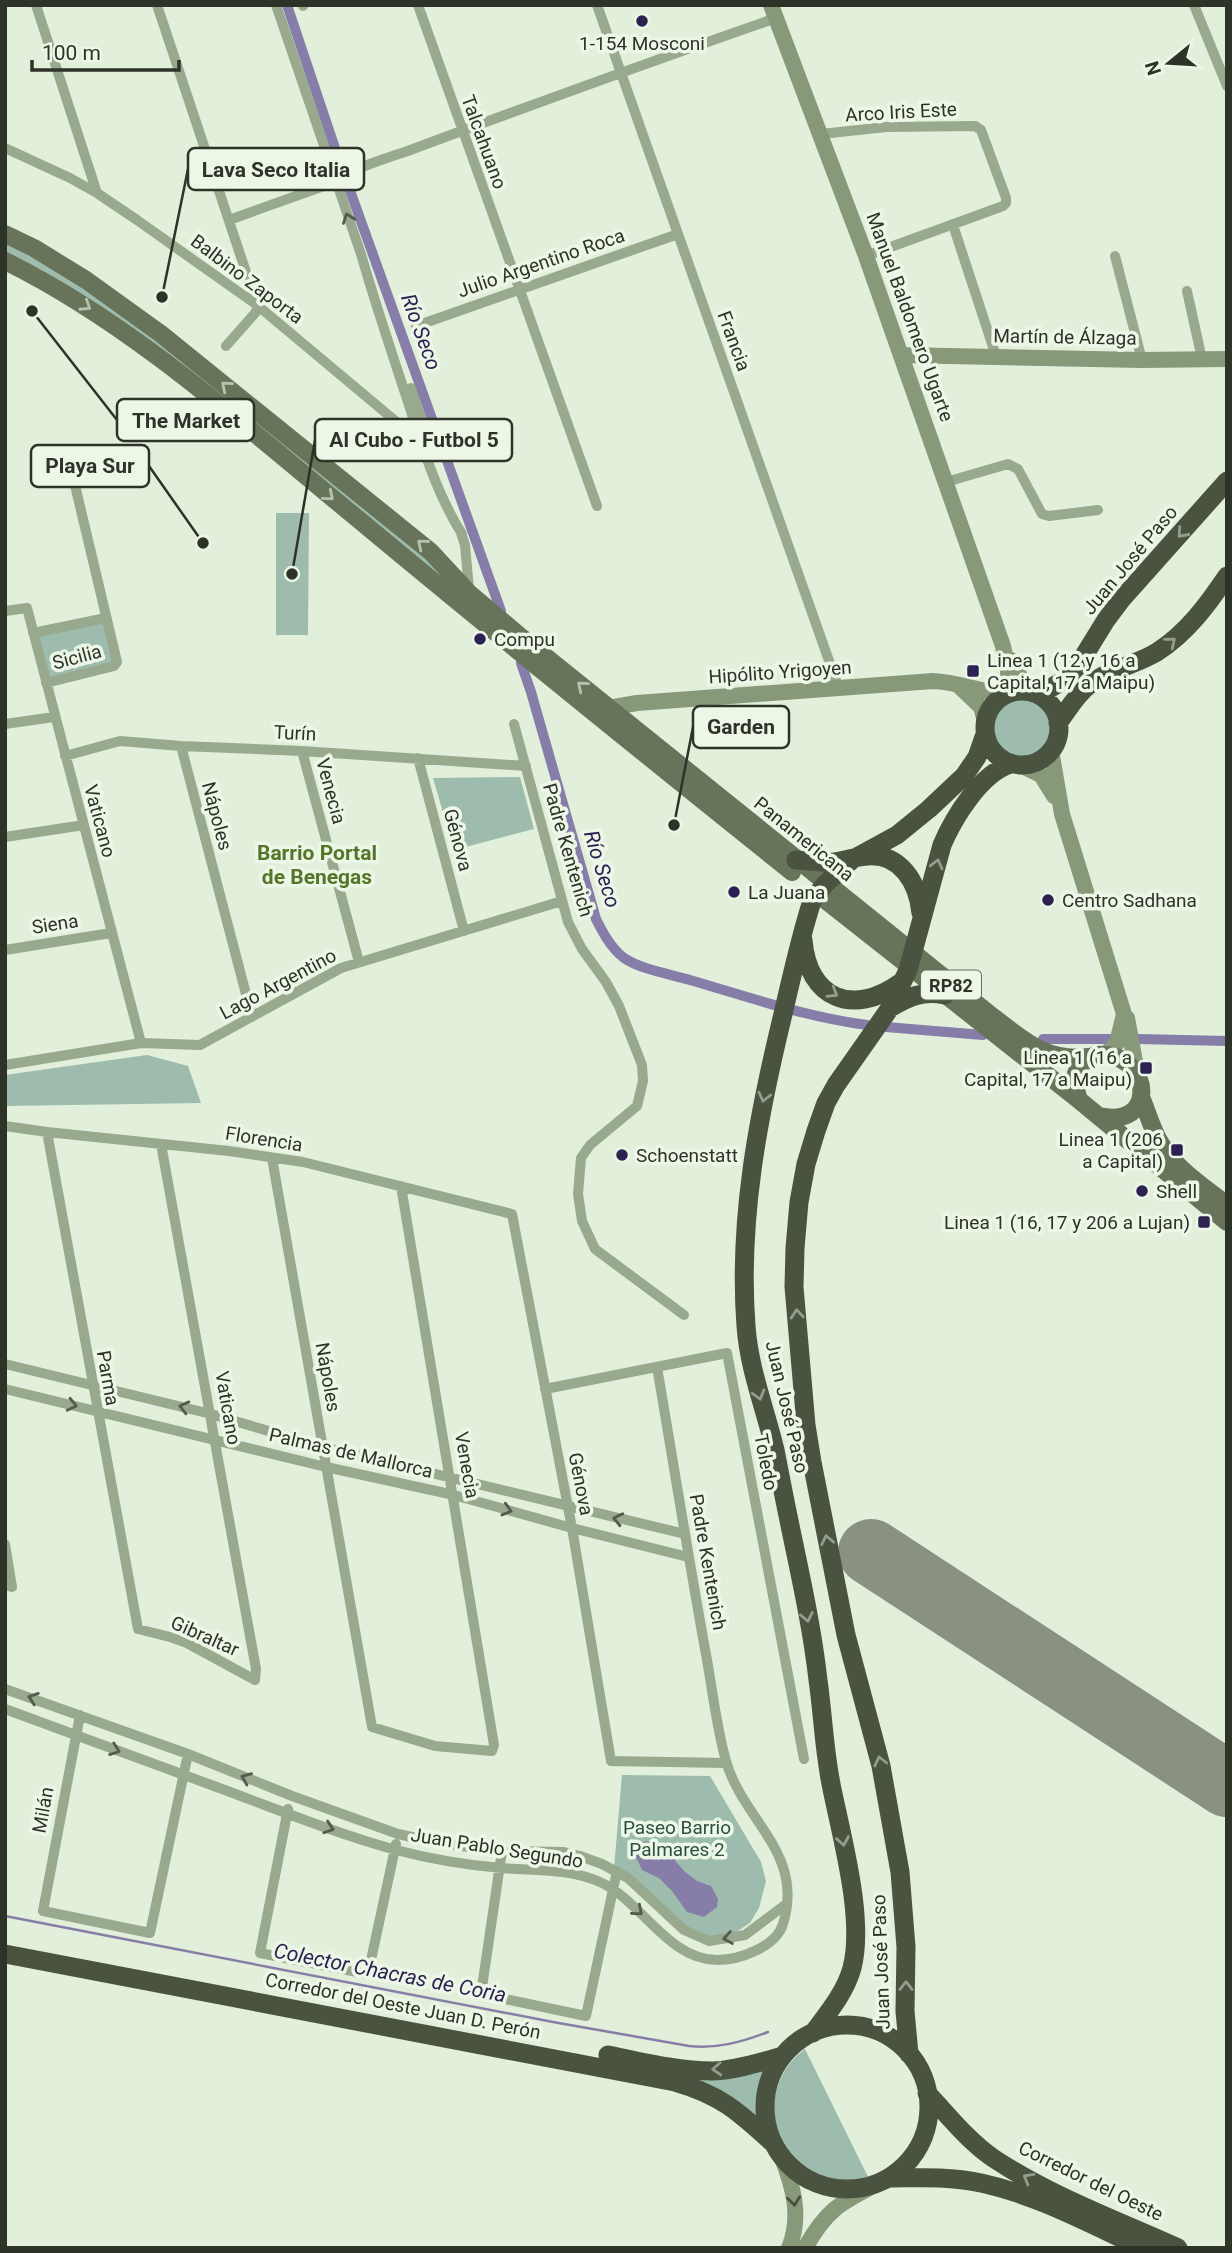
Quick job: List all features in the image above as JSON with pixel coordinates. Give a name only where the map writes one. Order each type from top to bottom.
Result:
[{"type":"highway","name":"Juan José Paso","points":[[1036,694],[1064,680],[1077,667],[1121,600],[1227,481]]},
{"type":"highway","points":[[1058,723],[1091,683],[1146,658],[1171,642],[1199,613],[1227,576]]},
{"type":"highway","points":[[1022,691],[1036,694],[1054,709],[1058,723],[1057,738],[1051,750],[1034,763],[1016,764],[994,752],[985,727],[994,702],[1007,694],[1022,691]]},
{"type":"highway","name":"Juan José Paso","points":[[813,2033],[838,1998],[852,1967],[856,1919],[825,1750],[818,1678],[775,1450],[752,1372],[746,1327],[744,1270],[749,1188],[759,1119],[812,901],[821,888],[853,859],[897,835],[934,804],[973,764],[985,727]]},
{"type":"highway","name":"Juan José Paso","points":[[909,2054],[905,2011],[906,1947],[900,1872],[881,1766],[846,1635],[812,1462],[806,1425],[794,1287],[794,1248],[806,1164],[826,1102],[890,1008],[908,968],[947,832],[982,784],[1000,767],[1016,764]]},
{"type":"highway","points":[[796,860],[833,862],[879,856],[888,859],[903,868],[916,890],[922,921]]},
{"type":"highway","points":[[802,936],[804,951],[813,975],[820,984],[833,994],[853,1001],[868,1000],[888,992],[908,968]]},
{"type":"highway","points":[[890,1008],[908,997],[923,993],[945,995]]},
{"type":"highway","name":"Corredor del Oeste Juan D. Perón","points":[[5,1941],[676,2068],[713,2071],[783,2056]]},
{"type":"highway","name":"Corredor del Oeste Juan D. Perón","points":[[5,1954],[675,2082],[715,2096],[746,2118],[778,2149]]},
{"type":"highway","points":[[842,2026],[872,2029],[898,2044],[909,2054],[921,2072],[927,2093],[928,2118],[921,2141],[908,2162],[884,2180],[850,2189],[825,2186],[796,2171],[778,2149],[767,2122],[766,2098],[772,2076],[783,2056],[813,2033],[842,2026]]},
{"type":"highway","name":"Corredor del Oeste","points":[[927,2093],[974,2143],[992,2157],[1047,2189],[1178,2248]]},
{"type":"highway","name":"Corredor del Oeste","points":[[884,2180],[953,2179],[981,2183],[1028,2196],[1142,2248]]},
{"type":"main road","points":[[5,234],[57,261],[130,310],[247,403],[431,552],[520,647]]},
{"type":"main road","points":[[5,261],[46,282],[127,335],[497,623]]},
{"type":"main road","points":[[46,282],[57,261]]},
{"type":"main road","points":[[235,419],[247,403]]},
{"type":"main road","name":"Panamericana","points":[[520,647],[608,708],[796,860],[821,888]]},
{"type":"main road","name":"Panamericana","points":[[520,647],[821,888],[908,968],[1079,1100],[1227,1222]]},
{"type":"main road","name":"Panamericana","points":[[908,968],[1034,1048],[1070,1059],[1114,1056],[1129,1064],[1138,1078]]},
{"type":"main road","points":[[1079,1100],[1074,1082],[1075,1074],[1079,1066],[1097,1056]]},
{"type":"main road","points":[[1138,1078],[1141,1097],[1158,1139],[1174,1162],[1227,1205]]},
{"type":"main road","points":[[1099,1116],[1125,1117],[1136,1109],[1141,1097]]},
{"type":"street","points":[[36,5],[97,192]]},
{"type":"street","points":[[157,5],[257,305],[256,312],[226,346]]},
{"type":"street","points":[[276,5],[341,177],[372,294],[419,437],[451,516],[462,534]]},
{"type":"street","name":"Talcahuano","points":[[418,5],[597,506]]},
{"type":"street","name":"Francia","points":[[597,5],[839,689]]},
{"type":"street","points":[[1194,5],[1227,86]]},
{"type":"street","points":[[229,220],[621,72],[774,11]]},
{"type":"street","name":"Manuel Baldomero Ugarte","points":[[774,11],[866,256],[1003,646],[1008,670],[1007,694]]},
{"type":"street","name":"Arco Iris Este","points":[[821,134],[886,127],[975,126],[981,130],[1006,203],[953,225]]},
{"type":"street","name":"Balbino Zaporta","points":[[5,148],[97,192],[257,305],[405,429],[419,437]]},
{"type":"street","points":[[866,256],[953,225],[996,356]]},
{"type":"street","name":"Julio Argentino Roca","points":[[416,326],[678,234]]},
{"type":"street","points":[[361,254],[462,534],[470,593]]},
{"type":"street","points":[[1115,256],[1142,360]]},
{"type":"street","points":[[1187,291],[1202,359]]},
{"type":"street","name":"Martín de Álzaga","points":[[901,355],[1227,359]]},
{"type":"street","points":[[946,482],[1008,464],[1018,469],[1042,514],[1049,516],[1098,510]]},
{"type":"street","points":[[74,481],[106,618]]},
{"type":"street","name":"Vaticano","points":[[5,611],[27,608],[141,1044]]},
{"type":"street","name":"Sicilia","points":[[33,633],[106,618],[117,662],[114,666],[46,683]]},
{"type":"street","name":"Manuel Baldomero Ugarte","points":[[1003,646],[1019,676],[1036,694]]},
{"type":"street","name":"Hipólito Yrigoyen","points":[[608,708],[637,703],[933,681],[1007,694]]},
{"type":"street","points":[[955,684],[981,707],[985,727]]},
{"type":"street","points":[[5,724],[54,717]]},
{"type":"street","name":"Padre Kentenich","points":[[514,724],[568,922],[582,949],[594,963],[620,1006],[642,1065],[643,1081],[636,1107],[590,1145],[582,1158],[578,1194],[582,1221],[595,1249],[684,1315]]},
{"type":"street","name":"Turín","points":[[65,756],[120,741],[526,766]]},
{"type":"street","name":"Nápoles","points":[[181,746],[252,1017]]},
{"type":"street","points":[[1051,750],[1062,814]]},
{"type":"street","name":"Venecia","points":[[302,751],[359,961]]},
{"type":"street","name":"Génova","points":[[418,758],[464,932]]},
{"type":"street","points":[[1016,764],[1041,775],[1062,814],[1125,1014],[1117,1043],[1097,1056]]},
{"type":"street","points":[[5,837],[84,825]]},
{"type":"street","name":"Lago Argentino","points":[[5,1065],[141,1044],[200,1045],[341,968],[562,901]]},
{"type":"street","name":"Siena","points":[[5,950],[111,933]]},
{"type":"street","points":[[1121,1003],[1126,1014],[1138,1078]]},
{"type":"street","name":"Florencia","points":[[5,1126],[303,1162],[512,1214]]},
{"type":"street","name":"Parma","points":[[47,1132],[91,1384],[138,1629]]},
{"type":"street","name":"Vaticano","points":[[161,1144],[216,1439],[256,1680]]},
{"type":"street","name":"Nápoles","points":[[272,1158],[372,1727],[435,1746],[492,1751]]},
{"type":"street","name":"Venecia","points":[[401,1186],[454,1494],[494,1745],[492,1751]]},
{"type":"street","name":"Génova","points":[[512,1214],[572,1528],[611,1761],[726,1763]]},
{"type":"street","name":"Toledo","points":[[545,1389],[727,1353],[804,1759]]},
{"type":"street","name":"Palmas de Mallorca","points":[[5,1364],[211,1414],[323,1447],[685,1534]]},
{"type":"street","name":"Padre Kentenich","points":[[657,1367],[688,1558],[726,1763]]},
{"type":"street","name":"Palmas de Mallorca","points":[[5,1389],[326,1467],[454,1494],[688,1558]]},
{"type":"street","points":[[5,1544],[9,1586]]},
{"type":"street","name":"Gibraltar","points":[[138,1629],[187,1643],[256,1680]]},
{"type":"street","name":"Juan Pablo Segundo","points":[[5,1689],[188,1754],[292,1796],[398,1834],[444,1844],[502,1851],[564,1852],[580,1856],[617,1871],[684,1930],[709,1941],[746,1935],[785,1905]]},
{"type":"street","name":"Juan Pablo Segundo","points":[[5,1709],[394,1850],[501,1868],[564,1872],[600,1882],[638,1910],[665,1936],[688,1951],[718,1960],[752,1952],[778,1933],[783,1924],[787,1880],[770,1838],[744,1801],[726,1763]]},
{"type":"street","name":"Milán","points":[[80,1715],[74,1735],[43,1911],[150,1933],[182,1774]]},
{"type":"street","points":[[182,1774],[188,1754]]},
{"type":"street","points":[[292,1796],[260,1953],[368,1974],[398,1834]]},
{"type":"street","points":[[502,1851],[481,1994],[586,2016],[617,1871]]},
{"type":"street","points":[[778,2149],[792,2182],[796,2206],[789,2248]]},
{"type":"street","points":[[805,2248],[828,2214],[842,2203],[884,2180]]},
{"type":"green space","points":[[5,241],[69,276],[251,412],[969,1009],[95,303],[40,269],[5,253]]},
{"type":"green space","points":[[276,513],[309,513],[308,635],[276,635]]},
{"type":"green space","points":[[106,618],[117,662],[46,683],[33,633]]},
{"type":"green space","points":[[1016,699],[1028,699],[1047,712],[1052,729],[1050,741],[1039,754],[1028,759],[1016,759],[997,746],[992,735],[992,723],[1005,704]]},
{"type":"green space","points":[[520,777],[534,829],[454,850],[433,778]]},
{"type":"green space","points":[[147,1055],[188,1066],[201,1103],[5,1106],[5,1075]]},
{"type":"green space","name":"Paseo Barrio Palmares 2","points":[[622,1775],[710,1776],[761,1862],[766,1881],[759,1908],[750,1923],[733,1934],[712,1938],[689,1932],[614,1868]]},
{"type":"green space","points":[[805,2049],[869,2179],[841,2183],[816,2177],[796,2162],[782,2142],[775,2119],[775,2094],[785,2070]]},
{"type":"green space","points":[[769,2064],[760,2092],[757,2122],[673,2074]]},
{"type":"shaded area","points":[[646,1841],[662,1845],[684,1871],[697,1881],[711,1886],[718,1899],[717,1907],[704,1917],[687,1912],[659,1878],[642,1870],[636,1857],[635,1846]]},
{"type":"waterway","name":"Río Seco","points":[[287,5],[342,169]]},
{"type":"waterway","name":"Río Seco","points":[[348,185],[501,611]]},
{"type":"waterway","name":"Río Seco","points":[[521,663],[596,919],[615,950],[624,958],[648,969],[799,1012],[867,1025]]},
{"type":"waterway","name":"Río Seco","points":[[886,1027],[983,1035]]},
{"type":"waterway","name":"Río Seco","points":[[1043,1039],[1110,1039]]},
{"type":"waterway","name":"Río Seco","points":[[1138,1039],[1227,1041]]},
{"type":"waterway","name":"Colector Chacras de Coria","points":[[5,1916],[689,2046],[729,2044],[768,2032]]},
{"type":"runway","points":[[871,1552],[1227,1784]]},
{"type":"place","name":"1-154 Mosconi","points":[[642,21]]},
{"type":"place","name":"Lava Seco Italia","points":[[162,297]]},
{"type":"place","name":"The Market","points":[[32,311]]},
{"type":"place","name":"Playa Sur","points":[[203,543]]},
{"type":"place","name":"Al Cubo - Futbol 5","points":[[292,574]]},
{"type":"place","name":"Compu","points":[[480,639]]},
{"type":"place","name":"Linea 1 (12 y 16 a Capital, 17 a Maipu)","points":[[973,671]]},
{"type":"place","name":"Garden","points":[[674,825]]},
{"type":"place","name":"La Juana","points":[[734,892]]},
{"type":"place","name":"Centro Sadhana","points":[[1048,900]]},
{"type":"place","name":"Linea 1 (16 a Capital, 17 a Maipu)","points":[[1146,1068]]},
{"type":"place","name":"Linea 1 (206 a Capital)","points":[[1177,1150]]},
{"type":"place","name":"Schoenstatt","points":[[622,1155]]},
{"type":"place","name":"Shell","points":[[1142,1191]]},
{"type":"place","name":"Linea 1 (16, 17 y 206 a Lujan)","points":[[1204,1222]]},
{"type":"district","name":"Barrio Portal de Benegas","points":[[317,865]]}]
